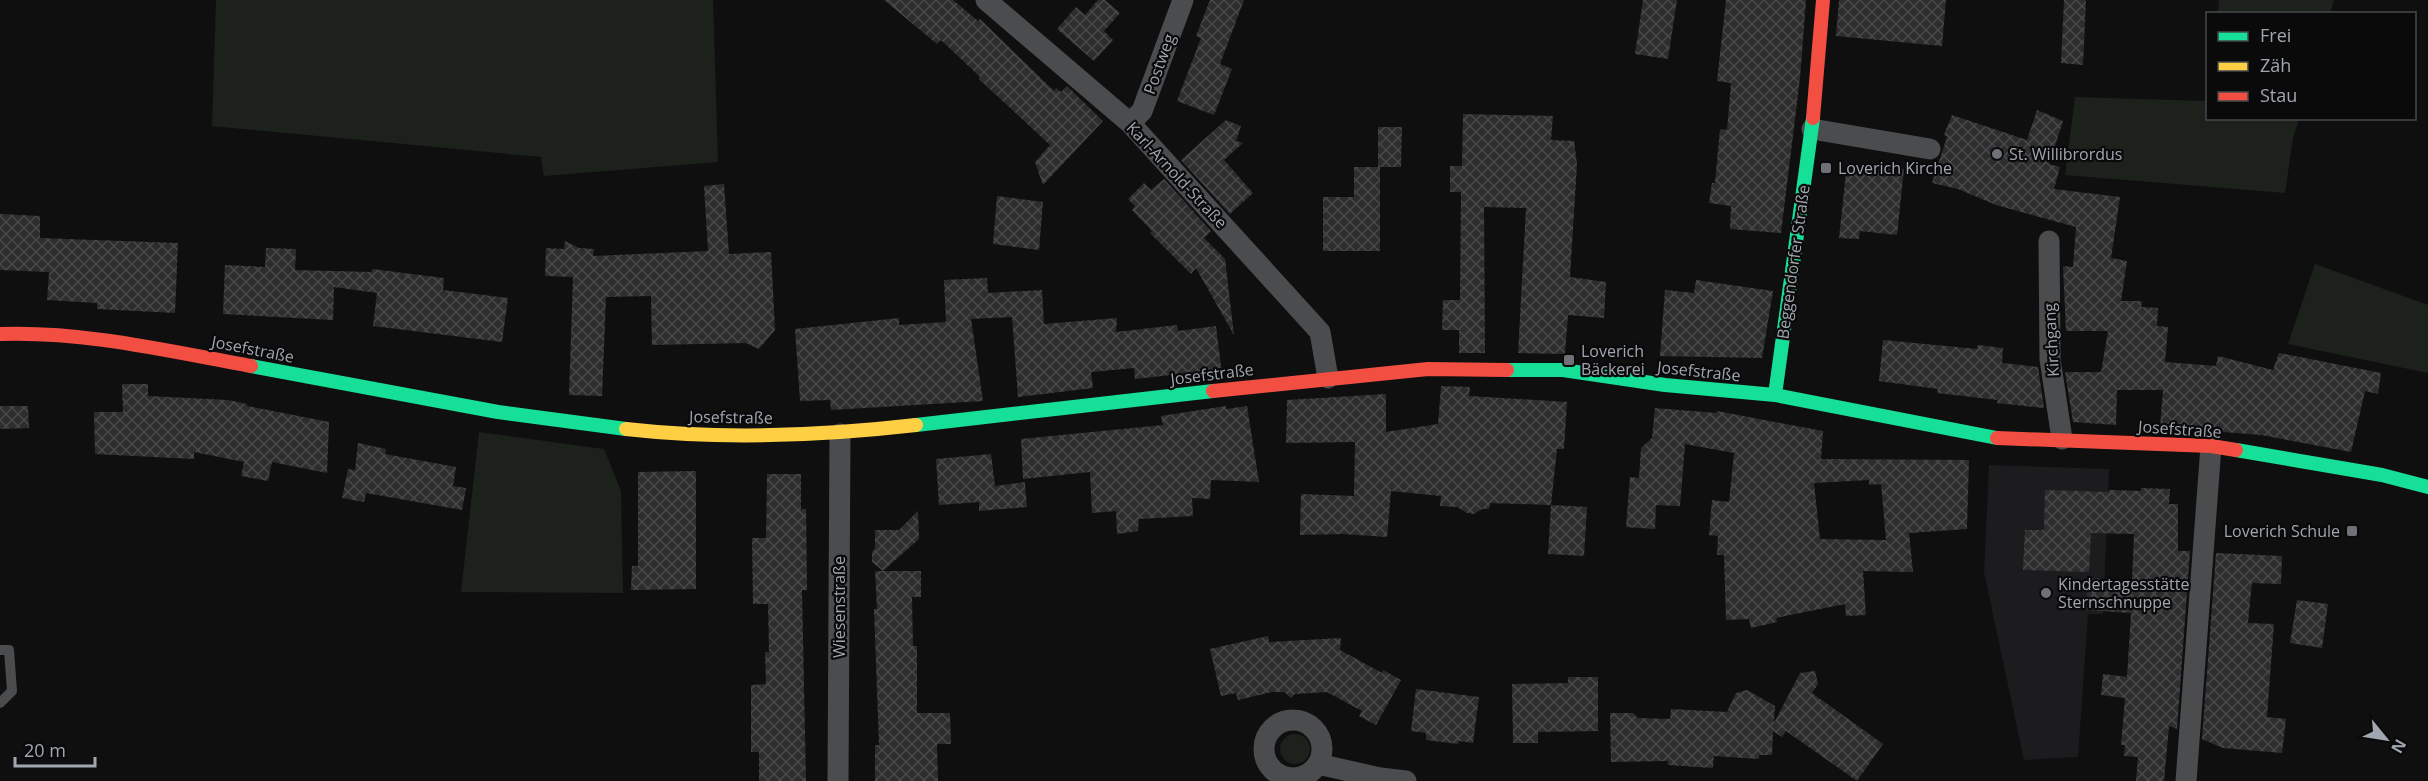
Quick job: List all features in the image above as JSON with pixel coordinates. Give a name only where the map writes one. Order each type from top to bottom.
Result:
[{"type":"street","name":"Karl-Arnold-Straße","points":[[986,0],[1130,123],[1320,332],[1328,378]]},
{"type":"street","name":"Postweg","points":[[1130,123],[1142,111],[1183,0]]},
{"type":"street","name":"Beggendorfer Straße","points":[[1775,395],[1812,129],[1823,0]]},
{"type":"street","points":[[1812,129],[1930,149]]},
{"type":"street","name":"Kirchgang","points":[[2049,241],[2050,358],[2062,439]]},
{"type":"street","name":"Josefstraße","points":[[0,334],[33,333],[111,342],[498,412],[579,424],[650,432],[735,436],[840,434],[1328,378],[1428,369],[1563,370],[1665,385],[1775,395],[1994,438],[2211,446],[2382,476],[2428,487]]},
{"type":"street","name":"Wiesenstraße","points":[[838,781],[840,434]]},
{"type":"street","points":[[2186,781],[2211,446]]},
{"type":"street","points":[[1318,764],[1380,778],[1406,781]]},
{"type":"lane","points":[[0,650],[9,650],[12,692],[0,703]]},
{"type":"shaded area","points":[[216,0],[713,0],[718,162],[544,176],[541,157],[212,126]]},
{"type":"shaded area","points":[[2219,0],[2334,0],[2330,12],[2218,12]]},
{"type":"shaded area","points":[[2075,97],[2206,101],[2206,120],[2299,120],[2293,138],[2285,193],[2065,175]]},
{"type":"shaded area","points":[[2315,264],[2428,305],[2428,373],[2288,344]]},
{"type":"shaded area","points":[[479,432],[604,449],[621,491],[623,593],[461,592]]},
{"type":"shaded area","name":"Kindertagesstätte Sternschnuppe","points":[[1989,465],[2109,469],[2103,614],[2088,614],[2078,757],[2024,760],[1984,572]]},
{"type":"shaded area","points":[[1295,734],[1306,738],[1310,749],[1306,760],[1295,764],[1284,760],[1280,749],[1284,738]]},
{"type":"building","points":[[884,0],[953,0],[978,21],[980,19],[1054,91],[1056,88],[1061,92],[1067,86],[1103,121],[1043,185],[1035,162],[1050,145],[941,40],[937,44]]},
{"type":"building","points":[[1098,0],[1105,0],[1120,13],[1104,31],[1113,40],[1094,61],[1057,29],[1076,7],[1085,15]]},
{"type":"building","points":[[1210,0],[1244,0],[1220,64],[1232,69],[1214,115],[1177,101],[1201,38],[1196,36]]},
{"type":"building","points":[[1643,0],[1677,0],[1668,59],[1635,54]]},
{"type":"building","points":[[1726,0],[1806,0],[1800,78],[1781,233],[1730,229],[1731,206],[1709,203],[1712,183],[1715,183],[1720,129],[1727,130],[1731,83],[1717,81]]},
{"type":"building","points":[[1839,0],[1946,0],[1942,46],[1836,36]]},
{"type":"building","points":[[2064,0],[2086,0],[2083,65],[2061,63]]},
{"type":"building","points":[[2037,110],[2063,121],[2049,164],[2060,167],[2054,189],[2120,197],[2111,258],[2127,261],[2121,301],[2142,301],[2141,307],[2158,308],[2157,326],[2168,327],[2165,362],[2216,366],[2218,356],[2273,370],[2279,353],[2381,373],[2378,394],[2365,391],[2351,452],[2261,435],[2160,427],[2163,390],[2117,390],[2116,425],[2073,422],[2065,372],[2101,372],[2108,331],[2066,331],[2063,266],[2073,267],[2076,227],[1996,205],[1958,189],[1932,183],[1947,137],[1944,135],[1952,115],[2027,140]]},
{"type":"building","points":[[1463,114],[1553,116],[1551,140],[1574,141],[1577,164],[1570,277],[1606,282],[1604,318],[1568,315],[1565,354],[1518,353],[1526,208],[1484,207],[1485,353],[1459,353],[1459,330],[1442,330],[1443,300],[1460,300],[1461,192],[1450,192],[1450,166],[1462,166]]},
{"type":"building","points":[[1226,120],[1241,126],[1236,141],[1243,143],[1224,160],[1253,193],[1230,214],[1181,160]]},
{"type":"building","points":[[1378,127],[1402,127],[1401,167],[1378,167]]},
{"type":"building","points":[[1847,163],[1904,169],[1897,235],[1860,231],[1859,239],[1839,238]]},
{"type":"building","points":[[1354,167],[1380,167],[1380,251],[1323,251],[1323,197],[1354,197]]},
{"type":"building","points":[[1164,179],[1211,231],[1204,238],[1225,259],[1234,335],[1196,268],[1191,274],[1150,233],[1152,231],[1132,210],[1135,206],[1128,199],[1144,183],[1151,190]]},
{"type":"building","points":[[724,184],[729,254],[771,252],[775,330],[759,349],[746,343],[652,345],[651,296],[606,297],[602,396],[569,395],[573,277],[545,276],[546,248],[564,249],[565,241],[579,248],[594,249],[593,256],[708,251],[704,186]]},
{"type":"building","points":[[997,196],[1043,202],[1039,250],[993,244]]},
{"type":"building","points":[[0,214],[40,216],[40,238],[178,243],[175,313],[97,309],[97,303],[47,300],[49,272],[0,270]]},
{"type":"building","points":[[266,248],[296,249],[295,270],[372,272],[372,269],[444,278],[443,290],[508,298],[502,342],[373,326],[377,293],[334,287],[333,320],[223,314],[225,265],[265,267]]},
{"type":"building","points":[[987,278],[988,293],[1042,290],[1044,324],[1117,318],[1116,332],[1177,325],[1178,331],[1216,326],[1222,374],[1190,377],[1189,373],[1135,379],[1134,368],[1091,372],[1093,388],[1018,397],[1012,317],[971,319],[983,401],[831,410],[830,400],[800,401],[795,329],[899,318],[899,325],[946,322],[944,280]]},
{"type":"building","points":[[1696,280],[1773,291],[1762,358],[1660,356],[1665,290],[1694,293]]},
{"type":"building","points":[[1883,340],[1977,349],[1978,345],[2003,348],[2002,363],[2038,367],[2044,408],[1997,403],[1998,400],[1937,393],[1938,389],[1879,381]]},
{"type":"building","points":[[122,384],[148,384],[148,396],[228,400],[247,404],[247,406],[329,422],[327,473],[272,462],[268,481],[241,476],[244,462],[194,452],[194,459],[95,454],[94,412],[123,412]]},
{"type":"building","points":[[1441,386],[1470,387],[1469,396],[1567,402],[1564,449],[1557,449],[1551,505],[1490,503],[1489,509],[1482,509],[1474,514],[1457,507],[1440,506],[1441,496],[1391,491],[1387,537],[1343,534],[1300,535],[1301,494],[1354,496],[1355,442],[1286,443],[1287,400],[1386,394],[1386,432],[1438,424]]},
{"type":"building","points":[[0,406],[28,406],[29,428],[0,429]]},
{"type":"building","points":[[1226,406],[1226,409],[1247,406],[1259,482],[1211,480],[1210,499],[1192,498],[1193,516],[1139,519],[1138,531],[1117,534],[1116,511],[1092,513],[1090,472],[1023,479],[1021,439],[1163,425],[1161,416]]},
{"type":"building","points":[[1655,408],[1716,413],[1717,411],[1823,431],[1821,459],[1969,460],[1967,529],[1909,533],[1913,572],[1863,571],[1866,615],[1846,616],[1845,604],[1776,618],[1777,622],[1751,628],[1749,619],[1726,620],[1724,555],[1717,555],[1718,536],[1709,535],[1712,500],[1729,502],[1734,453],[1685,444],[1680,506],[1656,505],[1655,529],[1626,527],[1630,477],[1639,478],[1641,448],[1652,438]],"holes":[[[1869,480],[1869,485],[1881,484],[1886,540],[1820,539],[1814,483]]]},
{"type":"building","points":[[358,443],[386,449],[385,454],[456,467],[453,486],[466,488],[462,510],[366,493],[364,502],[342,498],[348,469],[355,470]]},
{"type":"building","points":[[991,454],[995,486],[1025,482],[1027,507],[979,511],[979,502],[939,505],[936,459]]},
{"type":"building","points":[[696,471],[696,589],[631,590],[632,566],[638,566],[638,472]]},
{"type":"building","points":[[767,474],[801,474],[801,509],[806,509],[807,590],[802,590],[806,781],[759,781],[759,752],[751,752],[751,685],[766,684],[765,652],[769,652],[768,604],[753,604],[752,538],[766,538]]},
{"type":"building","points":[[2141,488],[2170,489],[2169,504],[2178,504],[2178,551],[2190,551],[2177,729],[2169,726],[2164,781],[2136,781],[2138,757],[2124,756],[2125,745],[2121,745],[2125,698],[2101,695],[2103,674],[2127,677],[2131,613],[2086,610],[2088,578],[2132,581],[2134,534],[2091,533],[2089,572],[2023,570],[2025,530],[2044,530],[2045,490],[2109,492],[2109,490],[2141,491]]},
{"type":"building","points":[[1551,505],[1587,507],[1584,556],[1548,554]]},
{"type":"building","points":[[918,511],[919,539],[883,571],[872,562],[875,530],[899,530]]},
{"type":"building","points":[[2216,553],[2282,556],[2281,584],[2252,583],[2248,623],[2274,624],[2267,717],[2286,719],[2282,753],[2223,748],[2202,739]]},
{"type":"building","points":[[875,571],[921,571],[921,597],[912,597],[913,646],[917,646],[917,713],[950,713],[951,744],[937,744],[938,781],[875,781],[875,745],[879,745],[874,609],[877,609]]},
{"type":"building","points":[[2297,600],[2328,604],[2322,648],[2290,643]]},
{"type":"building","points":[[1268,636],[1269,642],[1341,638],[1340,650],[1382,673],[1383,670],[1401,680],[1376,725],[1359,716],[1362,711],[1327,692],[1295,694],[1291,698],[1284,692],[1272,692],[1238,700],[1236,693],[1221,696],[1210,649]]},
{"type":"building","points":[[1815,671],[1818,684],[1812,693],[1883,744],[1857,781],[1786,731],[1782,737],[1773,731],[1772,755],[1759,755],[1759,759],[1714,756],[1713,768],[1668,765],[1668,761],[1611,762],[1610,713],[1633,713],[1638,718],[1670,719],[1671,709],[1727,712],[1736,693],[1747,690],[1775,706],[1774,723],[1800,673]]},
{"type":"building","points":[[1568,677],[1598,677],[1598,731],[1538,732],[1538,743],[1513,743],[1512,684],[1568,683]]},
{"type":"building","points":[[1416,689],[1479,697],[1473,743],[1459,741],[1458,744],[1426,740],[1426,733],[1411,731]]},
{"type":"traffic: fast","points":[[1775,395],[1813,118]]},
{"type":"traffic: fast","points":[[251,366],[498,412],[626,429]]},
{"type":"traffic: fast","points":[[1507,370],[1563,370],[1665,385],[1775,395],[1997,438]]},
{"type":"traffic: fast","points":[[916,425],[1213,391]]},
{"type":"traffic: fast","points":[[2236,450],[2382,475],[2428,487]]},
{"type":"traffic: slow","points":[[626,429],[699,435],[771,435],[844,432],[916,425]]},
{"type":"traffic: jam","points":[[1813,118],[1823,0]]},
{"type":"traffic: jam","points":[[0,334],[94,339],[157,348],[251,366]]},
{"type":"traffic: jam","points":[[1213,391],[1428,369],[1507,370]]},
{"type":"traffic: jam","points":[[1997,438],[2211,446],[2236,450]]},
{"type":"place","name":"St. Willibrordus","points":[[1997,154]]},
{"type":"place","name":"Loverich Kirche","points":[[1826,168]]},
{"type":"place","name":"Loverich Bäckerei","points":[[1569,360]]},
{"type":"place","name":"Loverich Schule","points":[[2352,531]]},
{"type":"place","name":"Kindertagesstätte Sternschnuppe","points":[[2046,593]]}]
